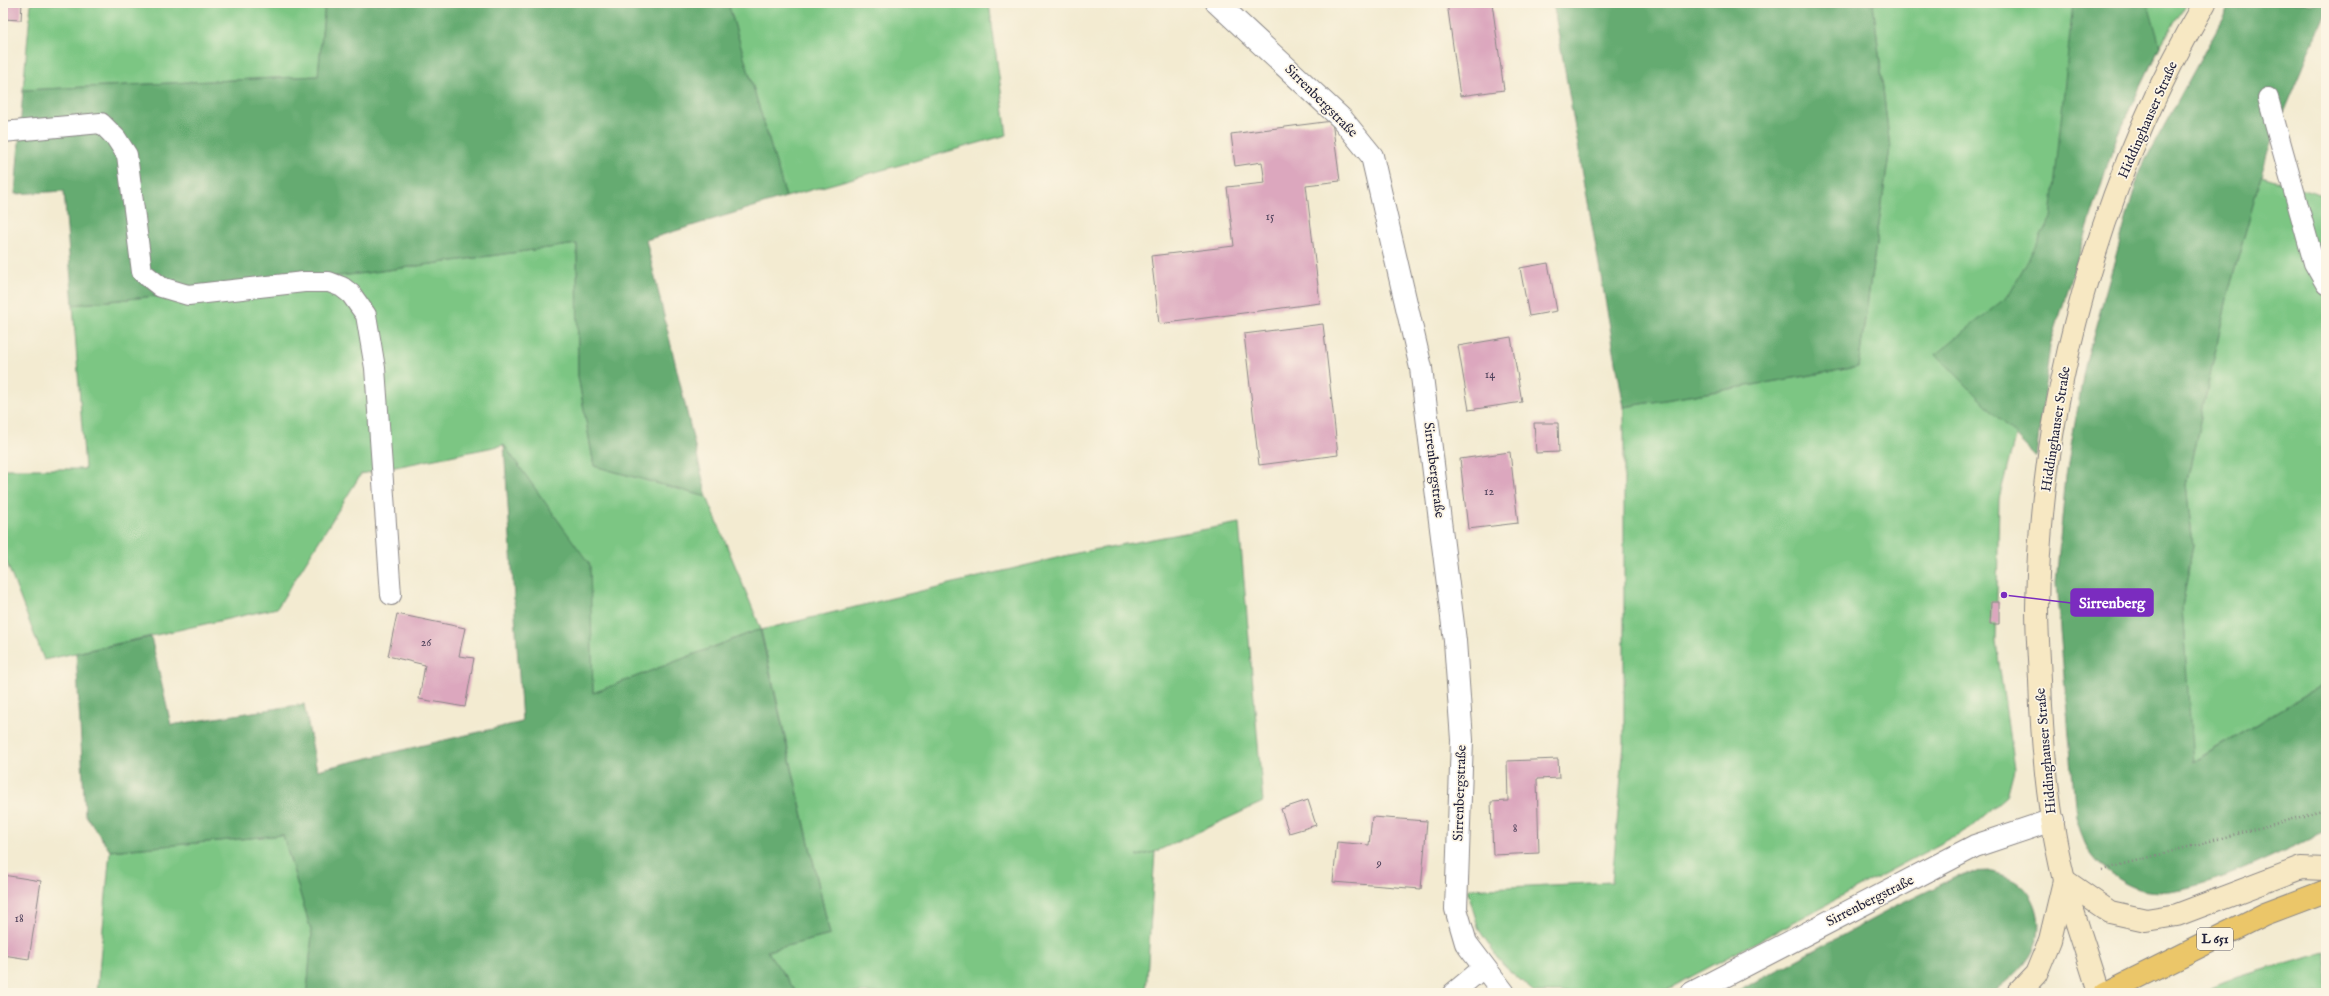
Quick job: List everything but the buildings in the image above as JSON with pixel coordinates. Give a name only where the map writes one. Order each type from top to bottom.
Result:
[{"type":"main road","name":"L 651","points":[[2106,993],[2264,914],[2326,891]]},
{"type":"street","name":"Sirrenbergstraße","points":[[1217,3],[1342,119],[1372,156],[1421,368],[1455,641],[1462,740],[1456,909],[1466,943],[1483,968],[1504,993]]},
{"type":"street","name":"Hiddinghauser Straße","points":[[2099,993],[2064,880],[2053,820],[2042,726],[2037,609],[2040,553],[2051,447],[2068,355],[2088,277],[2120,181],[2151,107],[2205,3]]},
{"type":"street","name":"Sirrenbergstraße","points":[[1692,993],[1975,846],[2053,820]]},
{"type":"street","points":[[2064,880],[2110,912],[2146,920],[2177,915],[2261,885],[2301,868],[2326,869]]},
{"type":"street","name":"Hiddinghauser Straße","points":[[2018,993],[2036,974],[2050,940],[2064,880]]},
{"type":"lane","points":[[2268,98],[2314,263],[2326,284]]},
{"type":"lane","points":[[3,132],[101,123],[116,138],[127,154],[142,272],[162,287],[188,295],[304,282],[323,282],[342,286],[351,294],[366,315],[375,368],[392,595]]},
{"type":"lane","points":[[1453,993],[1483,968]]},
{"type":"path","points":[[2064,880],[2326,810]]},
{"type":"green space","points":[[31,3],[325,3],[318,76],[23,90]]},
{"type":"green space","points":[[325,3],[728,3],[786,197],[646,240],[707,497],[594,466],[578,376],[577,244],[366,273],[73,305],[64,191],[15,194],[23,90],[318,76]]},
{"type":"green space","points":[[728,3],[989,3],[1007,135],[786,197]]},
{"type":"green space","points":[[1553,3],[1873,3],[1890,148],[1858,367],[1624,407]]},
{"type":"green space","points":[[1873,3],[2187,3],[2160,46],[2118,133],[2036,356],[1999,499],[1996,642],[2014,769],[2007,796],[1970,828],[1672,987],[1653,993],[1534,992],[1503,965],[1479,930],[1467,889],[1612,882],[1624,743],[1624,407],[1858,367],[1890,148]]},
{"type":"green space","points":[[2073,3],[2148,3],[2160,46],[2118,133],[2050,346],[2036,457],[1936,354],[2008,296],[2051,218]]},
{"type":"green space","points":[[2231,3],[2326,3],[2326,13],[2268,151],[2228,294],[2186,485],[2193,545],[2182,607],[2193,762],[2326,683],[2326,831],[2259,862],[2207,883],[2182,889],[2159,892],[2139,889],[2112,875],[2091,853],[2082,836],[2076,817],[2056,583],[2066,475],[2085,365],[2140,170]]},
{"type":"green space","points":[[2261,176],[2326,196],[2326,683],[2192,762],[2182,607],[2193,545],[2186,485],[2228,294]]},
{"type":"green space","points":[[577,244],[578,376],[594,466],[707,497],[761,629],[593,693],[589,565],[504,445],[361,474],[277,608],[44,660],[3,553],[3,469],[85,469],[73,305],[366,273]]},
{"type":"green space","points":[[504,445],[590,565],[593,693],[760,629],[830,935],[767,951],[797,993],[307,993],[312,934],[283,835],[110,851],[85,814],[76,653],[151,637],[171,725],[304,704],[317,770],[522,722]]},
{"type":"green space","points":[[1239,523],[1263,802],[1155,852],[1146,993],[797,993],[767,951],[830,935],[761,630],[1077,553]]},
{"type":"green space","points":[[283,835],[312,934],[307,993],[97,993],[110,851]]},
{"type":"green space","points":[[1992,872],[2014,880],[2027,891],[2036,907],[2039,929],[2037,940],[2027,960],[2011,977],[1992,993],[1735,993],[1895,907],[1964,873]]},
{"type":"green space","points":[[2326,951],[2326,993],[2199,993],[2233,979]]},
{"type":"place","name":"Sirrenberg","points":[[2004,595]]}]
